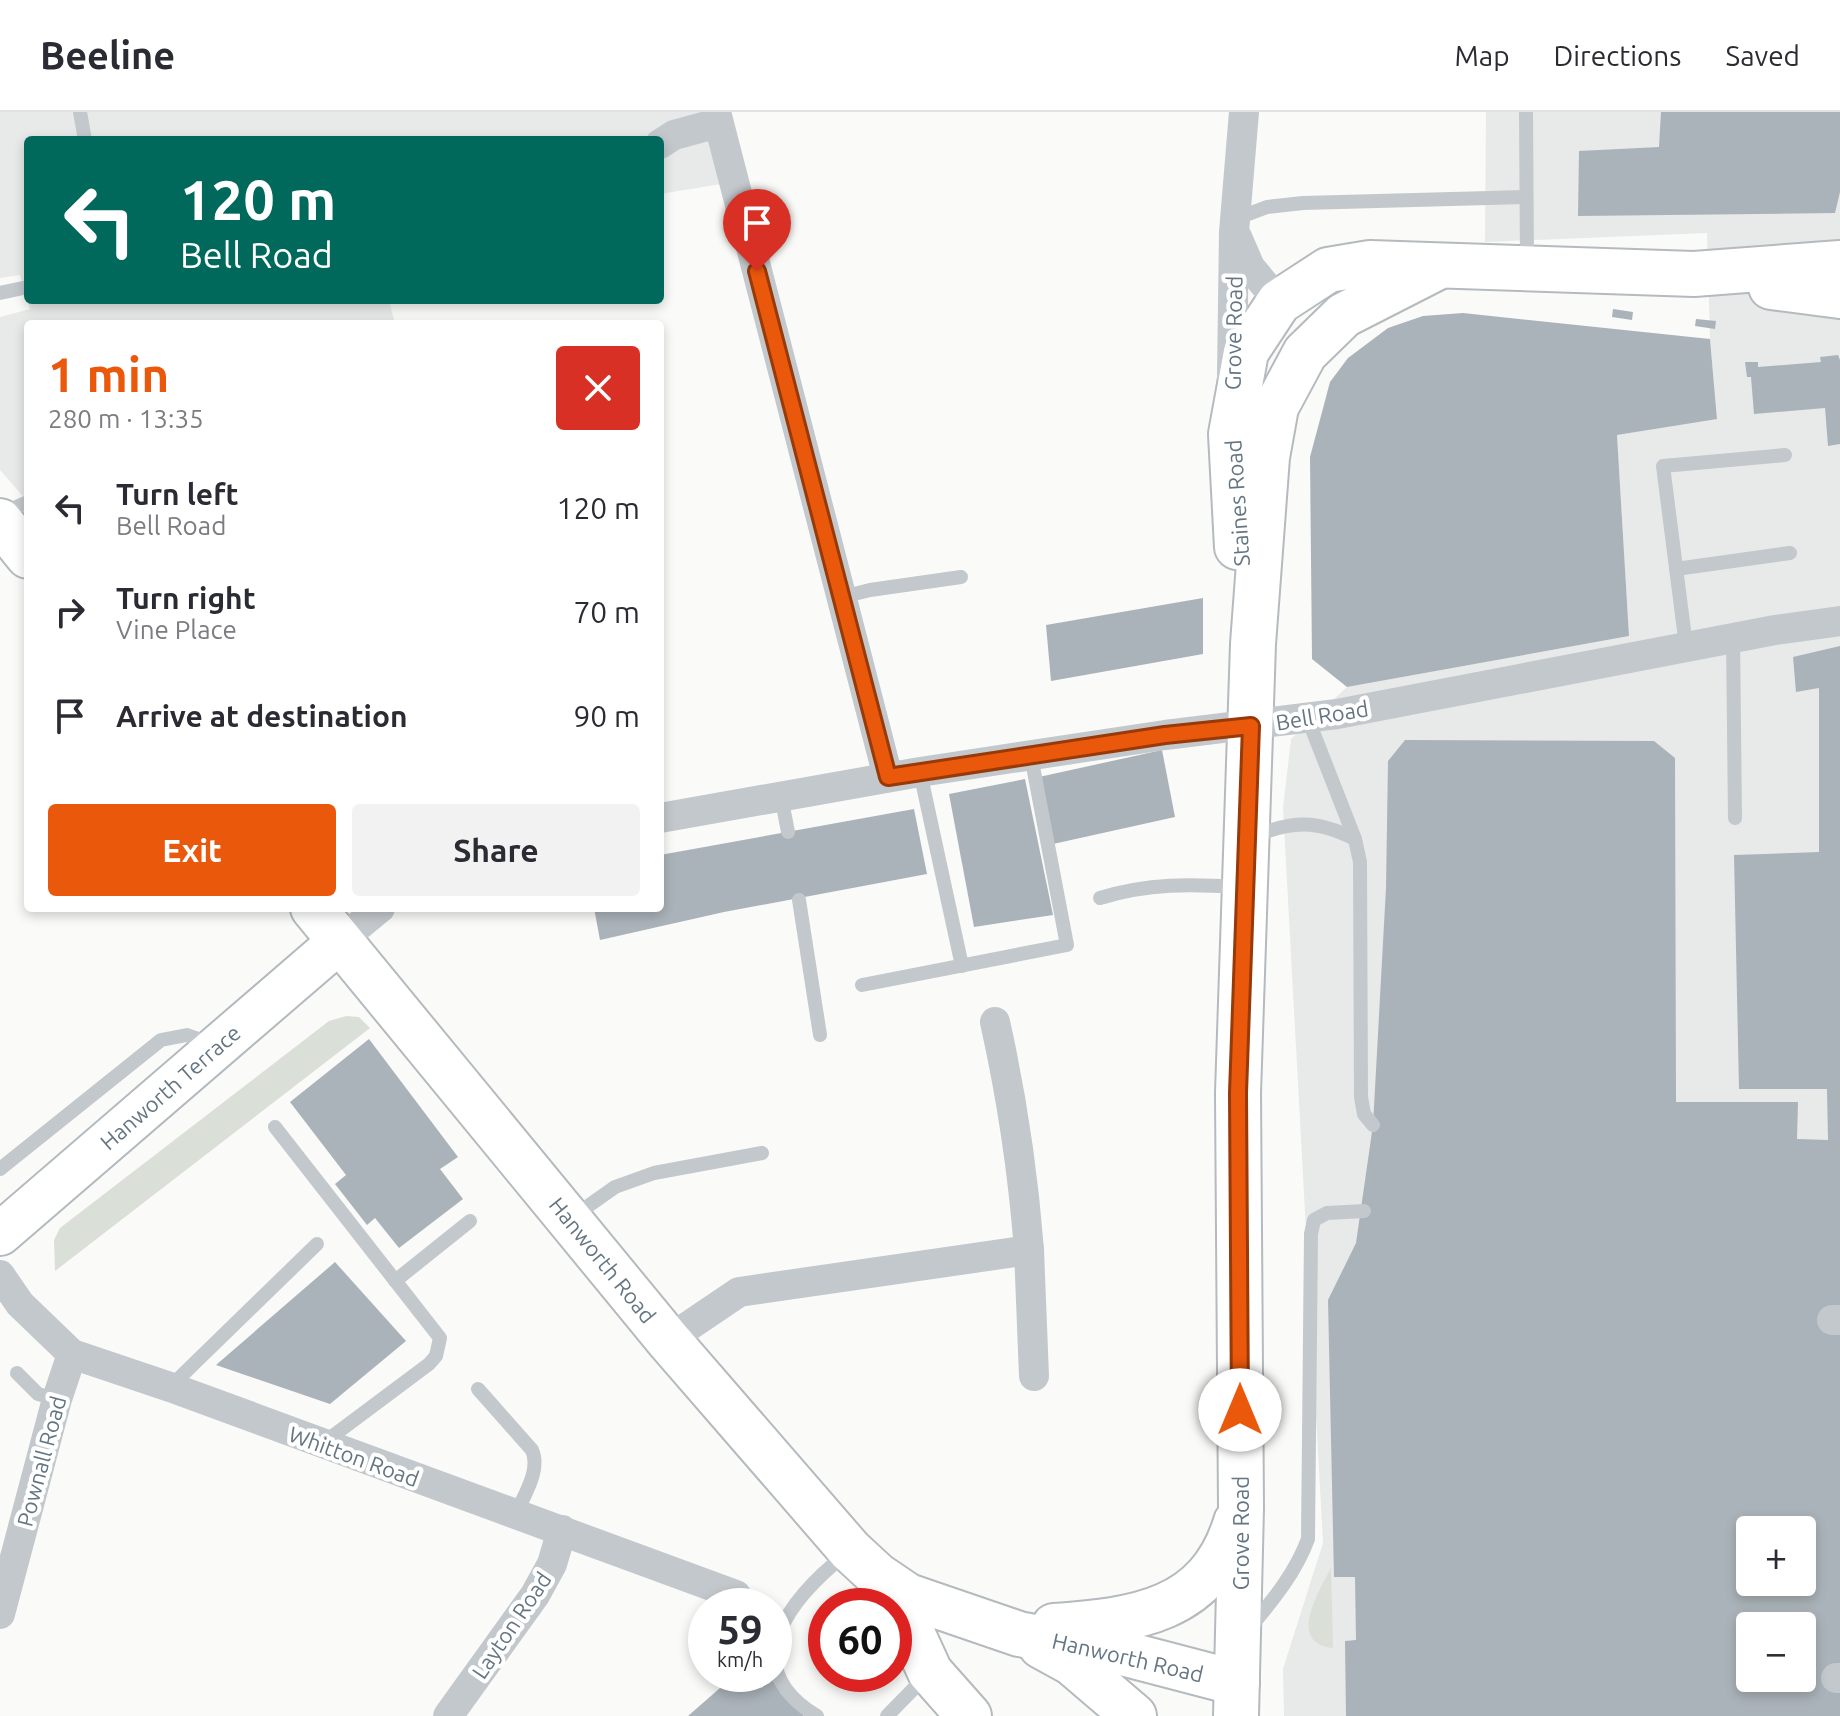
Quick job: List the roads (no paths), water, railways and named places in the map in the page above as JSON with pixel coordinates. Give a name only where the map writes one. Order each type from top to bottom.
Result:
[{"type":"main road","name":"Staines Road","points":[[1253,644],[1236,546],[1231,434],[1246,352],[1279,302],[1328,270],[1370,263],[1694,274],[1840,296]]},
{"type":"main road","name":"Staines Road","points":[[1694,274],[1840,263]]},
{"type":"main road","name":"Staines Road","points":[[1251,726],[1253,644],[1267,457],[1276,407],[1305,353],[1344,315],[1440,266]]},
{"type":"main road","points":[[0,521],[24,551]]},
{"type":"main road","name":"Grove Road","points":[[1237,1701],[1241,1505],[1238,1093],[1251,726]]},
{"type":"main road","name":"Hanworth Road","points":[[316,912],[668,1340],[850,1550],[896,1588]]},
{"type":"main road","name":"Hanworth Terrace","points":[[0,1234],[340,941]]},
{"type":"main road","points":[[1014,1632],[1117,1620],[1152,1611],[1181,1598],[1197,1588],[1214,1567],[1234,1528],[1241,1505]]},
{"type":"main road","name":"Hanworth Road","points":[[912,1597],[1014,1632],[1143,1658],[1237,1701]]},
{"type":"main road","name":"Hanworth Road","points":[[1014,1632],[1072,1663],[1134,1716]]},
{"type":"main road","points":[[912,1633],[930,1672],[969,1716]]},
{"type":"main road","points":[[1072,1663],[1150,1690],[1191,1700],[1237,1701]]},
{"type":"street","name":"Grove Road","points":[[1231,434],[1234,226],[1244,112]]},
{"type":"street","points":[[664,141],[717,117],[888,777]]},
{"type":"street","name":"Grove Road","points":[[1234,226],[1250,267],[1279,302]]},
{"type":"street","name":"Bell Road","points":[[664,817],[920,772],[1165,735],[1308,719],[1686,646],[1840,621]]},
{"type":"street","points":[[340,941],[375,912]]},
{"type":"street","points":[[995,1022],[1020,1151],[1029,1250],[1034,1376]]},
{"type":"street","points":[[668,1340],[739,1292],[1029,1250]]},
{"type":"street","name":"Whitton Road","points":[[0,1275],[20,1304],[72,1354],[717,1588]]},
{"type":"street","name":"Pownall Road","points":[[0,1614],[57,1399],[72,1354]]},
{"type":"street","name":"Layton Road","points":[[448,1716],[535,1595],[552,1564],[562,1530]]},
{"type":"lane","points":[[80,112],[84,136]]},
{"type":"lane","points":[[1526,112],[1527,267]]},
{"type":"lane","points":[[1234,226],[1267,207],[1303,203],[1526,197]]},
{"type":"lane","points":[[0,293],[24,288]]},
{"type":"lane","points":[[1686,646],[1663,466],[1785,455]]},
{"type":"lane","points":[[0,514],[24,504]]},
{"type":"lane","points":[[1676,569],[1790,553]]},
{"type":"lane","points":[[842,597],[961,577]]},
{"type":"lane","points":[[1733,638],[1735,818]]},
{"type":"lane","points":[[1308,719],[1355,839],[1360,862],[1361,1097],[1364,1114],[1373,1125]]},
{"type":"lane","points":[[862,985],[1067,945],[1031,756]]},
{"type":"lane","points":[[920,772],[962,966]]},
{"type":"lane","points":[[781,796],[788,832]]},
{"type":"lane","points":[[1247,840],[1276,827],[1305,824],[1331,827],[1355,839]]},
{"type":"lane","points":[[1100,898],[1129,889],[1176,884],[1245,887]]},
{"type":"lane","points":[[799,900],[820,1035]]},
{"type":"lane","points":[[0,1169],[161,1040],[187,1035],[219,1046]]},
{"type":"lane","points":[[275,1127],[440,1338],[436,1356],[429,1364],[321,1444]]},
{"type":"lane","points":[[570,1219],[615,1187],[654,1173],[762,1153]]},
{"type":"lane","points":[[1239,1640],[1290,1576],[1308,1539],[1311,1234],[1314,1220],[1327,1213],[1364,1211]]},
{"type":"lane","points":[[395,1281],[470,1221]]},
{"type":"lane","points":[[170,1387],[317,1244]]},
{"type":"lane","points":[[17,1373],[38,1394],[57,1399]]},
{"type":"lane","points":[[478,1389],[536,1458],[530,1482],[516,1514]]},
{"type":"lane","points":[[817,1716],[796,1700],[776,1674],[774,1657],[788,1613],[803,1591],[850,1550]]},
{"type":"lane","points":[[887,1716],[930,1672]]}]
